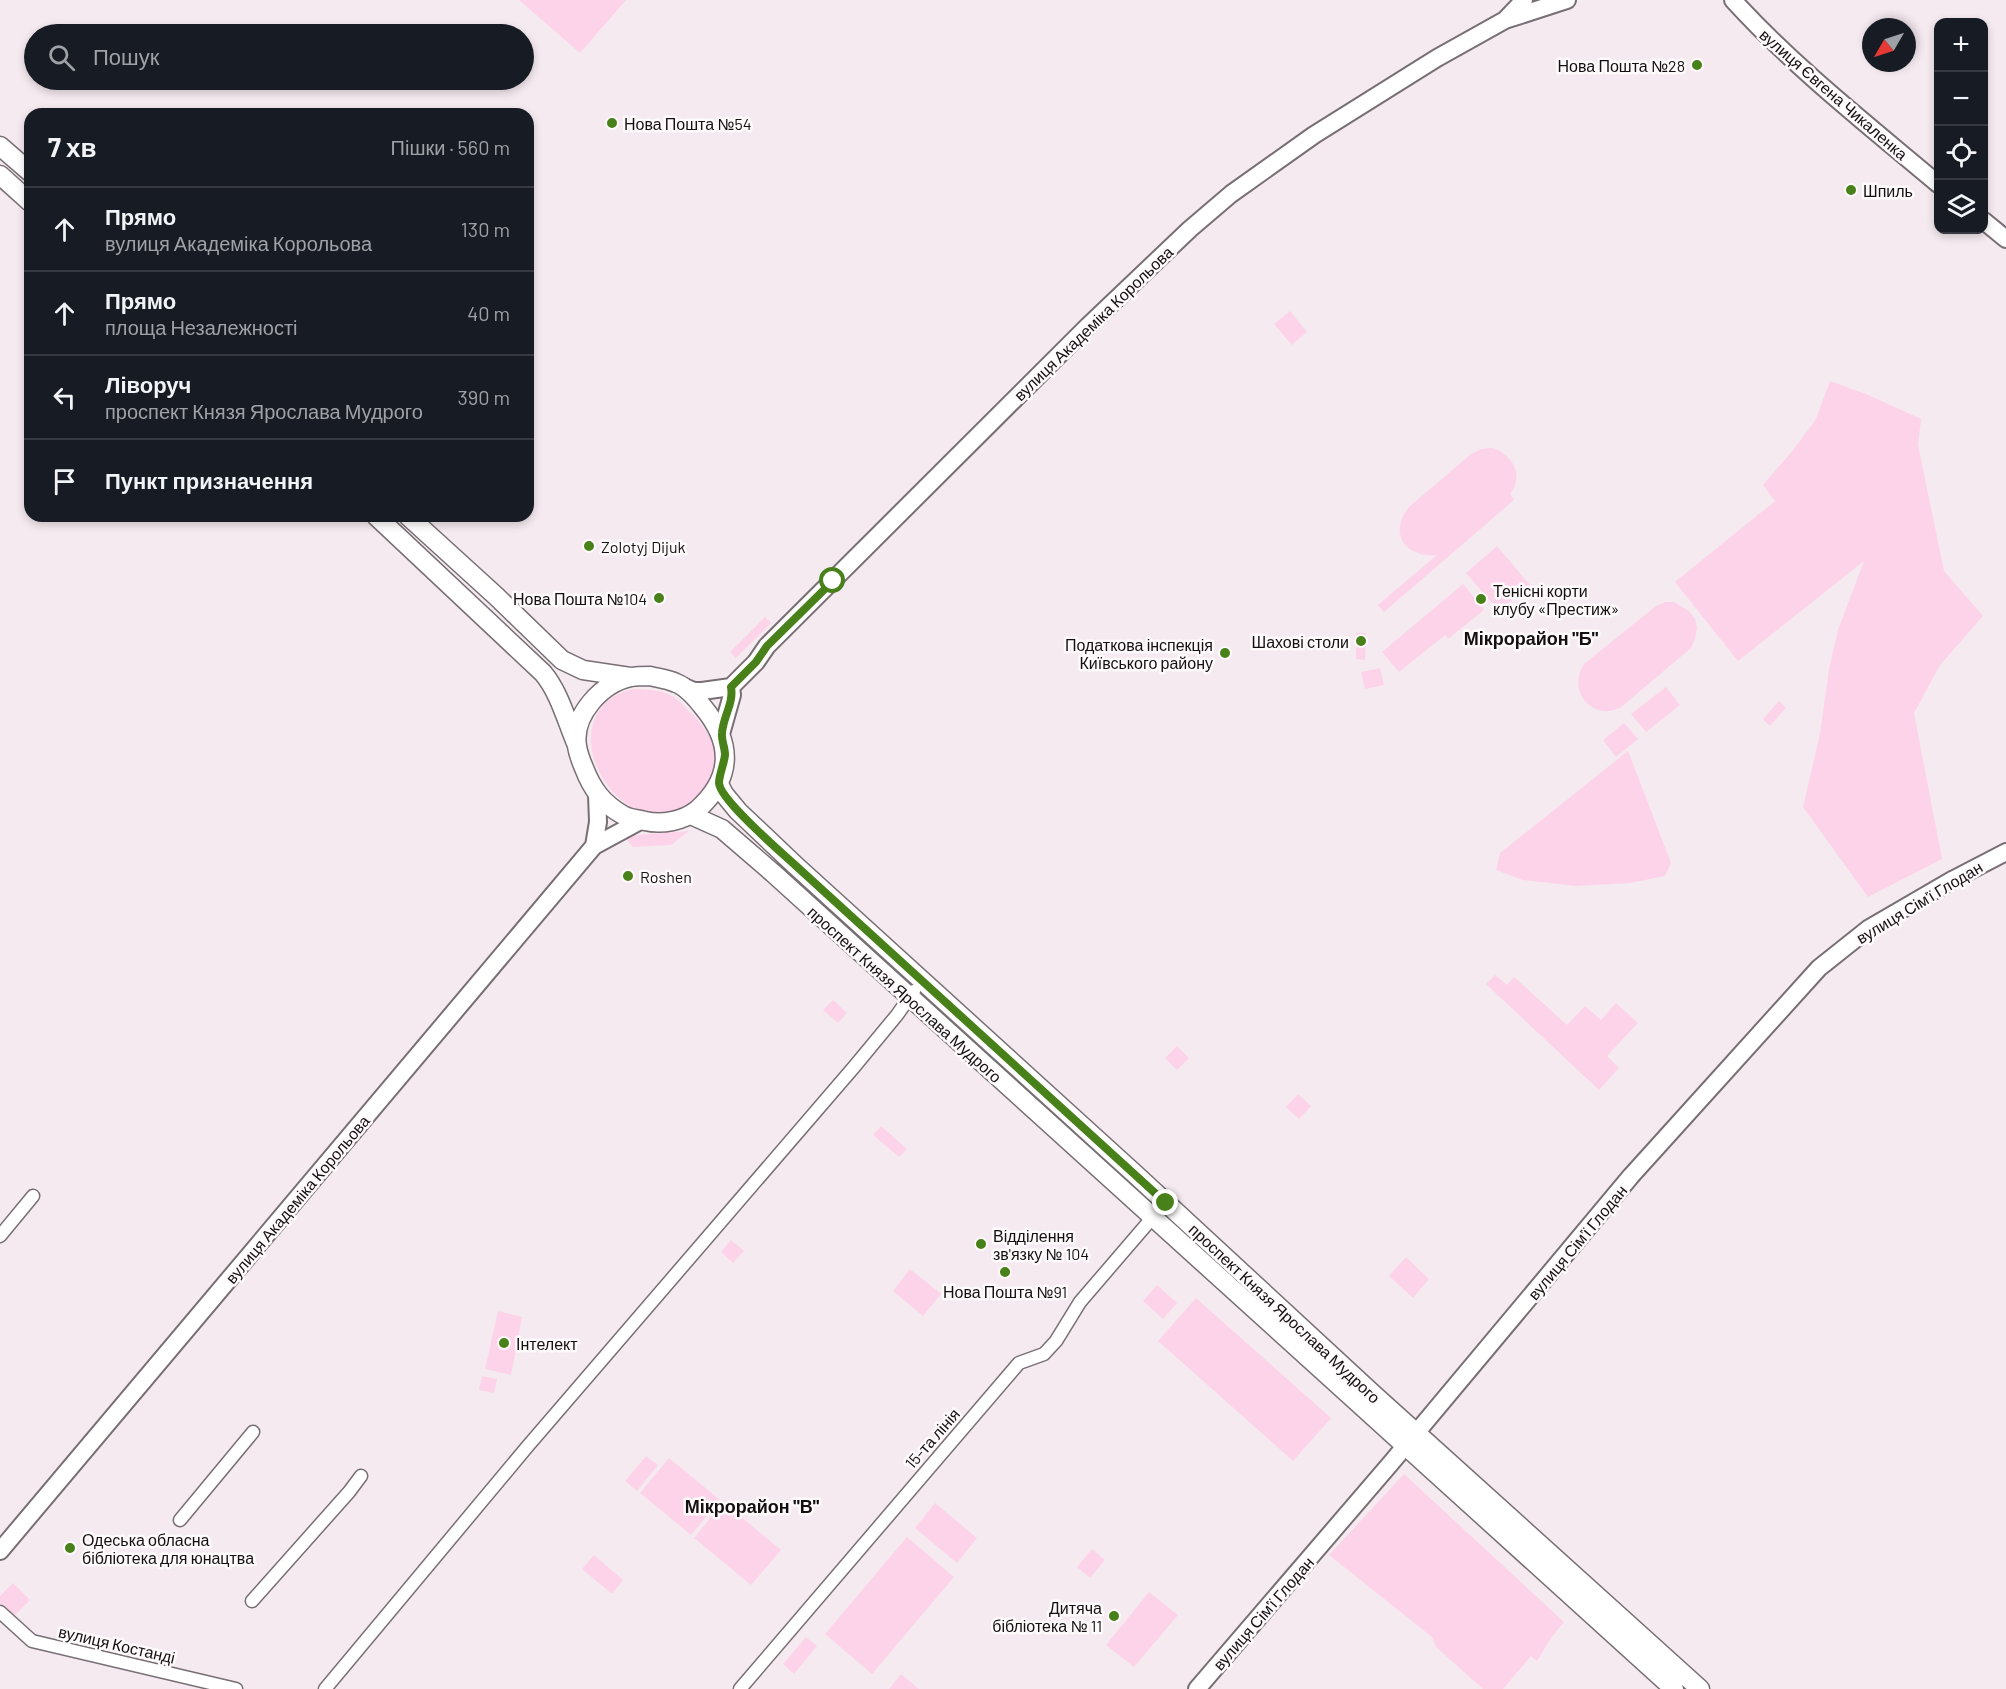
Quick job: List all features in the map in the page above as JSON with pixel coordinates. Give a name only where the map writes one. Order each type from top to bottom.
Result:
[{"type":"main road","name":"вулиця Академіка Корольова","points":[[1505,20],[1524,0]]},
{"type":"main road","name":"вулиця Академіка Корольова","points":[[731,687],[756,662],[767,646],[1058,356],[1190,229],[1231,194],[1314,135],[1437,58],[1505,20],[1567,0]]},
{"type":"main road","name":"вулиця Євгена Чикаленка","points":[[1733,0],[1810,76],[1934,181]]},
{"type":"main road","points":[[0,146],[24,167]]},
{"type":"main road","points":[[0,175],[24,197]]},
{"type":"main road","points":[[1988,225],[2006,239]]},
{"type":"main road","points":[[382,522],[550,682],[597,795],[598,822],[594,846]]},
{"type":"main road","points":[[415,522],[562,660],[583,669],[630,677],[650,676],[677,683],[694,691],[731,687],[732,695],[722,734]]},
{"type":"main road","points":[[577,744],[578,728],[583,713],[594,698],[630,677]]},
{"type":"main road","points":[[597,795],[625,816],[665,823],[691,815],[710,798],[719,784],[725,758],[725,746],[722,734],[710,715],[684,687]]},
{"type":"main road","name":"проспект Князя Ярослава Мудрого","points":[[719,784],[738,811],[1166,1203],[1411,1440],[1674,1689]]},
{"type":"main road","name":"проспект Князя Ярослава Мудрого","points":[[691,815],[722,829],[1153,1217],[1595,1596],[1700,1689]]},
{"type":"main road","name":"вулиця Академіка Корольова","points":[[0,1551],[594,846],[642,820]]},
{"type":"main road","name":"вулиця Сім'ї Глодан","points":[[1197,1689],[1411,1440],[1631,1176],[1819,968],[1868,929],[2006,852]]},
{"type":"main road","points":[[1153,1217],[1166,1203]]},
{"type":"street","points":[[325,1689],[550,1420],[854,1067],[922,980]]},
{"type":"street","points":[[0,1236],[33,1196]]},
{"type":"street","name":"15-та лінія","points":[[740,1689],[1019,1363],[1044,1354],[1056,1341],[1080,1302],[1153,1217]]},
{"type":"street","points":[[180,1520],[253,1432]]},
{"type":"street","points":[[252,1601],[361,1476]]},
{"type":"street","name":"вулиця Костанді","points":[[0,1612],[32,1641],[237,1689]]},
{"type":"shaded area","points":[[519,0],[626,0],[580,53]]},
{"type":"shaded area","points":[[1290,311],[1307,332],[1292,345],[1274,324]]},
{"type":"shaded area","points":[[1830,381],[1866,394],[1921,419],[1918,445],[1944,571],[1983,616],[1940,665],[1914,713],[1942,859],[1868,897],[1803,807],[1820,734],[1829,669],[1838,630],[1864,561],[1738,661],[1675,582],[1775,501],[1763,485],[1816,419]]},
{"type":"shaded area","points":[[1492,448],[1505,455],[1514,466],[1516,480],[1510,494],[1514,500],[1384,612],[1378,605],[1437,555],[1416,552],[1403,542],[1400,526],[1409,507],[1471,454],[1481,449]]},
{"type":"shaded area","points":[[1497,546],[1530,585],[1499,611],[1466,573]]},
{"type":"shaded area","points":[[1463,584],[1484,610],[1448,639],[1445,635],[1399,672],[1382,652]]},
{"type":"shaded area","points":[[1665,602],[1674,602],[1689,611],[1695,619],[1697,628],[1691,648],[1620,708],[1609,711],[1591,707],[1580,693],[1578,684],[1579,674],[1584,664],[1656,606]]},
{"type":"shaded area","points":[[765,617],[771,623],[736,658],[730,652]]},
{"type":"shaded area","name":"Шахові столи","points":[[1356,633],[1366,633],[1365,660],[1356,659]]},
{"type":"shaded area","points":[[1380,668],[1384,685],[1365,689],[1361,672]]},
{"type":"shaded area","points":[[1666,687],[1680,705],[1646,732],[1631,714]]},
{"type":"shaded area","points":[[632,689],[657,691],[674,697],[698,720],[711,739],[715,750],[715,772],[702,794],[678,812],[654,815],[631,807],[611,790],[597,767],[591,743],[595,718],[611,698]]},
{"type":"shaded area","points":[[1779,701],[1786,708],[1770,726],[1763,719]]},
{"type":"shaded area","points":[[1624,723],[1638,739],[1616,757],[1603,740]]},
{"type":"shaded area","points":[[1628,751],[1671,863],[1665,876],[1630,883],[1576,886],[1523,880],[1496,870],[1500,853]]},
{"type":"shaded area","points":[[689,831],[671,845],[633,847],[624,836]]},
{"type":"shaded area","points":[[1495,975],[1507,985],[1514,977],[1567,1025],[1585,1006],[1601,1020],[1616,1003],[1638,1023],[1607,1056],[1619,1068],[1599,1090],[1486,984]]},
{"type":"shaded area","points":[[833,1000],[847,1013],[838,1023],[823,1010]]},
{"type":"shaded area","points":[[1177,1046],[1189,1058],[1177,1070],[1165,1058]]},
{"type":"shaded area","points":[[1298,1094],[1311,1106],[1299,1119],[1286,1107]]},
{"type":"shaded area","points":[[881,1126],[907,1149],[899,1157],[873,1135]]},
{"type":"shaded area","points":[[731,1240],[744,1251],[733,1263],[721,1252]]},
{"type":"shaded area","points":[[1406,1257],[1429,1279],[1413,1298],[1389,1276]]},
{"type":"shaded area","points":[[910,1269],[941,1294],[923,1316],[893,1291]]},
{"type":"shaded area","points":[[1157,1285],[1177,1303],[1163,1319],[1143,1301]]},
{"type":"shaded area","points":[[1196,1298],[1331,1418],[1293,1461],[1158,1341]]},
{"type":"shaded area","name":"Інтелект","points":[[498,1311],[522,1317],[511,1375],[485,1369]]},
{"type":"shaded area","points":[[482,1376],[497,1379],[494,1393],[479,1390]]},
{"type":"shaded area","points":[[646,1456],[658,1465],[637,1491],[625,1481]]},
{"type":"shaded area","points":[[669,1458],[720,1500],[691,1535],[640,1493]]},
{"type":"shaded area","points":[[1404,1474],[1564,1622],[1537,1661],[1531,1656],[1503,1689],[1483,1689],[1436,1647],[1432,1637],[1329,1555]]},
{"type":"shaded area","points":[[723,1502],[781,1550],[751,1585],[694,1538]]},
{"type":"shaded area","points":[[935,1503],[977,1538],[957,1563],[915,1528]]},
{"type":"shaded area","points":[[907,1537],[954,1577],[872,1674],[825,1634]]},
{"type":"shaded area","points":[[1092,1549],[1105,1560],[1090,1578],[1077,1567]]},
{"type":"shaded area","points":[[594,1555],[623,1580],[612,1594],[582,1569]]},
{"type":"shaded area","points":[[13,1583],[30,1600],[13,1617],[0,1603],[0,1596]]},
{"type":"shaded area","points":[[1149,1592],[1178,1615],[1134,1667],[1106,1645]]},
{"type":"shaded area","points":[[806,1637],[817,1646],[794,1674],[783,1664]]},
{"type":"shaded area","points":[[901,1674],[919,1689],[889,1689]]},
{"type":"place","name":"Нова Пошта №28","points":[[1697,65]]},
{"type":"place","name":"Нова Пошта №54","points":[[612,123]]},
{"type":"place","name":"Шпиль","points":[[1851,190]]},
{"type":"place","name":"Zolotyj Dijuk","points":[[589,546]]},
{"type":"place","name":"Нова Пошта №104","points":[[659,598]]},
{"type":"place","name":"Тенісні корти клубу «Престиж»","points":[[1481,599]]},
{"type":"place","name":"Шахові столи","points":[[1361,641]]},
{"type":"place","name":"Податкова інспекція Київського району","points":[[1225,653]]},
{"type":"place","name":"Roshen","points":[[628,876]]},
{"type":"place","name":"Відділення зв'язку № 104","points":[[981,1244]]},
{"type":"place","name":"Нова Пошта №91","points":[[1005,1272]]},
{"type":"place","name":"Інтелект","points":[[504,1343]]},
{"type":"place","name":"Одеська обласна бібліотека для юнацтва","points":[[70,1548]]},
{"type":"place","name":"Дитяча бібліотека № 11","points":[[1114,1616]]},
{"type":"district","name":"Мікрорайон \"Б\"","points":[[1531,638]]},
{"type":"district","name":"Мікрорайон \"В\"","points":[[752,1506]]},
{"type":"route","points":[[833,581],[767,646],[756,662],[731,687],[732,695],[722,734],[725,758],[719,784],[724,794],[738,811],[795,865],[1166,1203]]}]
